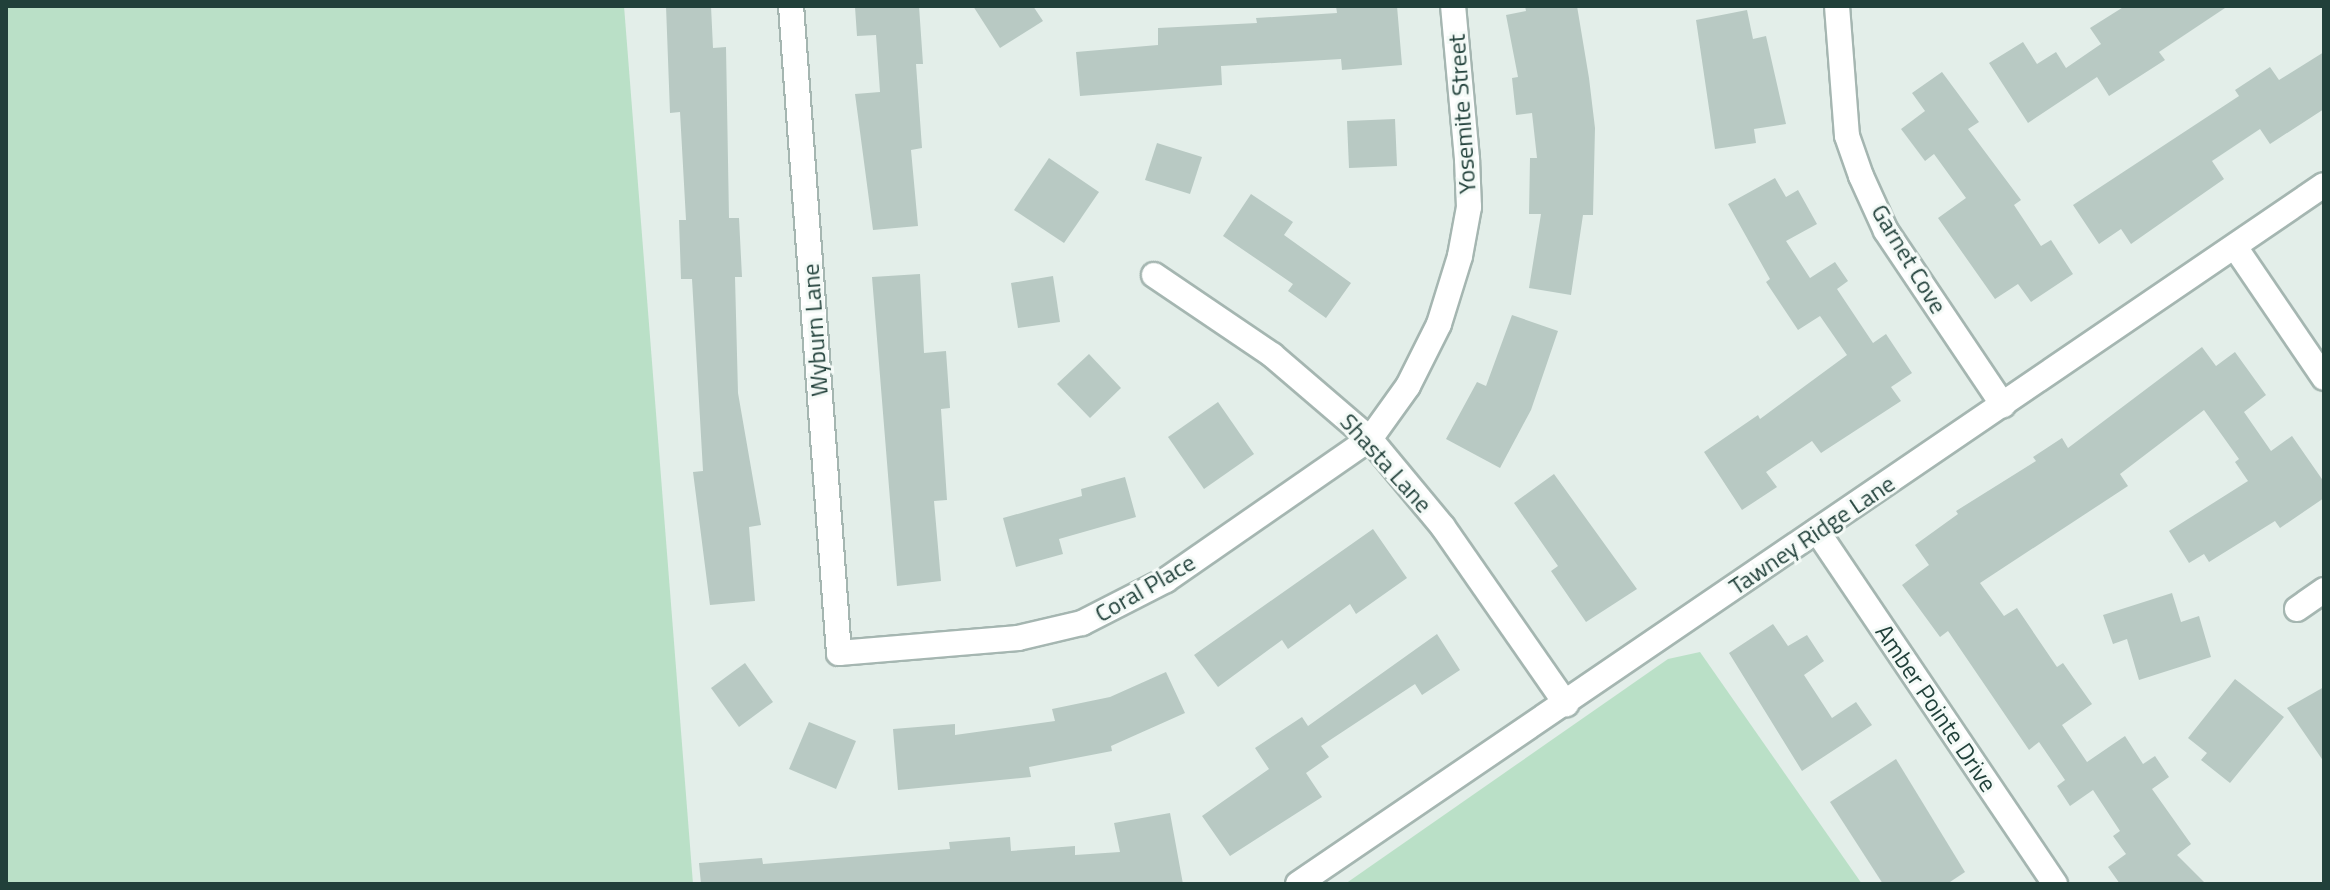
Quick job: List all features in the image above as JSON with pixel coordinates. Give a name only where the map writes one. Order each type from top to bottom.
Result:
[{"type":"street","name":"Wyburn Lane","points":[[791,6],[839,653]]},
{"type":"street","name":"Yosemite Street","points":[[1370,439],[1408,386],[1439,324],[1460,256],[1468,171],[1453,6]]},
{"type":"street","name":"Garnet Cove","points":[[1837,6],[1847,136],[1861,176],[1886,231],[2003,405]]},
{"type":"street","name":"Tawney Ridge Lane","points":[[1298,884],[1333,874],[1566,704],[2324,185]]},
{"type":"street","points":[[2235,247],[2324,378]]},
{"type":"street","name":"Shasta Lane","points":[[1154,275],[1272,355],[1370,439],[1443,527],[1566,704]]},
{"type":"street","name":"Coral Place","points":[[839,653],[1018,638],[1082,623],[1166,580],[1370,439]]},
{"type":"street","name":"Amber Pointe Drive","points":[[1817,531],[2055,884]]},
{"type":"street","points":[[2297,609],[2324,590]]},
{"type":"green space","points":[[6,6],[624,6],[693,884],[6,884]]},
{"type":"green space","points":[[1700,652],[1862,884],[1345,884],[1668,659]]},
{"type":"building","points":[[666,6],[711,6],[713,48],[726,47],[729,218],[739,218],[742,277],[735,277],[738,393],[761,525],[749,527],[755,601],[710,605],[693,472],[703,471],[692,279],[681,279],[679,220],[686,220],[680,112],[670,113]]},
{"type":"building","points":[[919,6],[923,64],[916,64],[922,148],[911,150],[918,226],[873,230],[855,94],[880,92],[876,35],[857,36],[855,7]]},
{"type":"building","points":[[973,6],[1033,6],[1043,21],[1000,48]]},
{"type":"building","points":[[1336,6],[1397,6],[1402,65],[1342,70],[1341,59],[1221,66],[1222,85],[1080,96],[1076,52],[1158,45],[1158,28],[1257,23],[1256,18],[1337,13]]},
{"type":"building","points":[[1525,6],[1577,6],[1589,78],[1595,128],[1593,215],[1583,215],[1571,295],[1529,288],[1541,214],[1529,214],[1530,158],[1537,158],[1532,113],[1516,115],[1512,78],[1518,77],[1506,15],[1526,11]]},
{"type":"building","points":[[2125,6],[2228,6],[2159,52],[2165,60],[2109,96],[2097,77],[2028,123],[1989,63],[2023,42],[2037,64],[2056,52],[2066,68],[2101,44],[2090,28]]},
{"type":"building","points":[[1747,10],[1753,39],[1766,36],[1786,124],[1754,129],[1756,143],[1715,149],[1696,20]]},
{"type":"building","points":[[2324,52],[2324,109],[2270,144],[2260,129],[2212,161],[2224,179],[2131,244],[2121,229],[2099,244],[2073,205],[2239,96],[2235,90],[2270,67],[2279,80]]},
{"type":"building","points":[[1942,72],[1979,122],[1968,129],[2021,200],[2014,205],[2041,246],[2051,240],[2073,274],[2031,302],[2018,284],[1995,299],[1938,218],[1966,198],[1934,154],[1925,161],[1901,129],[1925,111],[1912,93]]},
{"type":"building","points":[[1395,119],[1397,166],[1349,168],[1347,121]]},
{"type":"building","points":[[1157,143],[1202,157],[1190,194],[1145,180]]},
{"type":"building","points":[[1049,158],[1099,192],[1064,243],[1014,210]]},
{"type":"building","points":[[1775,178],[1786,197],[1798,190],[1817,224],[1786,241],[1810,278],[1835,262],[1848,281],[1837,289],[1873,343],[1886,334],[1912,373],[1891,387],[1901,401],[1821,453],[1812,441],[1766,472],[1777,487],[1742,510],[1704,452],[1758,415],[1760,419],[1847,355],[1820,316],[1798,330],[1766,282],[1770,279],[1728,204]]},
{"type":"building","points":[[1251,194],[1293,222],[1284,235],[1351,283],[1326,318],[1288,291],[1293,284],[1223,236]]},
{"type":"building","points":[[920,274],[924,353],[946,351],[950,408],[941,409],[947,500],[934,501],[941,581],[897,586],[872,277]]},
{"type":"building","points":[[1053,276],[1060,322],[1018,328],[1011,283]]},
{"type":"building","points":[[1512,315],[1558,331],[1531,410],[1500,468],[1446,439],[1477,382],[1486,386]]},
{"type":"building","points":[[2202,347],[2216,366],[2235,352],[2266,395],[2244,412],[2271,451],[2292,436],[2324,482],[2324,498],[2280,528],[2275,521],[2209,562],[2204,554],[2189,563],[2169,531],[2248,481],[2235,462],[2239,459],[2204,410],[2120,474],[2128,486],[1980,583],[2004,616],[2017,608],[2057,667],[2063,663],[2092,704],[2062,725],[2087,762],[2125,736],[2143,764],[2155,756],[2169,777],[2152,789],[2191,844],[2177,855],[2206,884],[2120,884],[2108,867],[2126,854],[2113,836],[2120,831],[2093,790],[2070,806],[2057,786],[2065,780],[2039,742],[2029,750],[1948,631],[1940,637],[1902,585],[1929,565],[1915,545],[1958,514],[1956,511],[2036,461],[2033,457],[2062,438],[2068,448]]},
{"type":"building","points":[[1089,354],[1121,388],[1090,418],[1057,384]]},
{"type":"building","points":[[1218,402],[1254,454],[1204,489],[1168,437]]},
{"type":"building","points":[[1554,474],[1637,589],[1586,622],[1551,571],[1558,566],[1514,503]]},
{"type":"building","points":[[1125,477],[1136,517],[1059,539],[1063,554],[1016,567],[1003,518],[1082,496],[1081,489]]},
{"type":"building","points":[[1373,529],[1407,578],[1356,614],[1350,604],[1288,649],[1282,640],[1218,687],[1194,655]]},
{"type":"building","points":[[2172,593],[2181,622],[2199,616],[2211,657],[2139,680],[2127,639],[2113,644],[2103,615]]},
{"type":"building","points":[[1773,624],[1788,646],[1807,635],[1824,661],[1804,675],[1832,718],[1856,702],[1872,725],[1802,771],[1729,653]]},
{"type":"building","points":[[1437,634],[1460,670],[1422,695],[1415,684],[1321,746],[1329,757],[1306,773],[1322,797],[1230,856],[1202,816],[1269,769],[1255,748],[1302,717],[1308,726]]},
{"type":"building","points":[[745,663],[773,702],[739,727],[711,688]]},
{"type":"building","points":[[1166,672],[1185,713],[1111,746],[1112,751],[1029,767],[1031,777],[898,790],[893,729],[955,724],[955,735],[1055,721],[1052,709],[1110,697]]},
{"type":"building","points":[[2235,679],[2284,717],[2230,783],[2201,760],[2207,753],[2188,738]]},
{"type":"building","points":[[2324,687],[2324,762],[2287,708]]},
{"type":"building","points":[[809,722],[856,741],[836,789],[789,769]]},
{"type":"building","points":[[1896,759],[1965,872],[1947,884],[1883,884],[1830,802]]},
{"type":"building","points":[[1170,813],[1183,884],[701,884],[699,863],[762,858],[763,864],[950,849],[949,842],[1010,837],[1011,851],[1075,846],[1075,855],[1120,852],[1114,823]]}]
